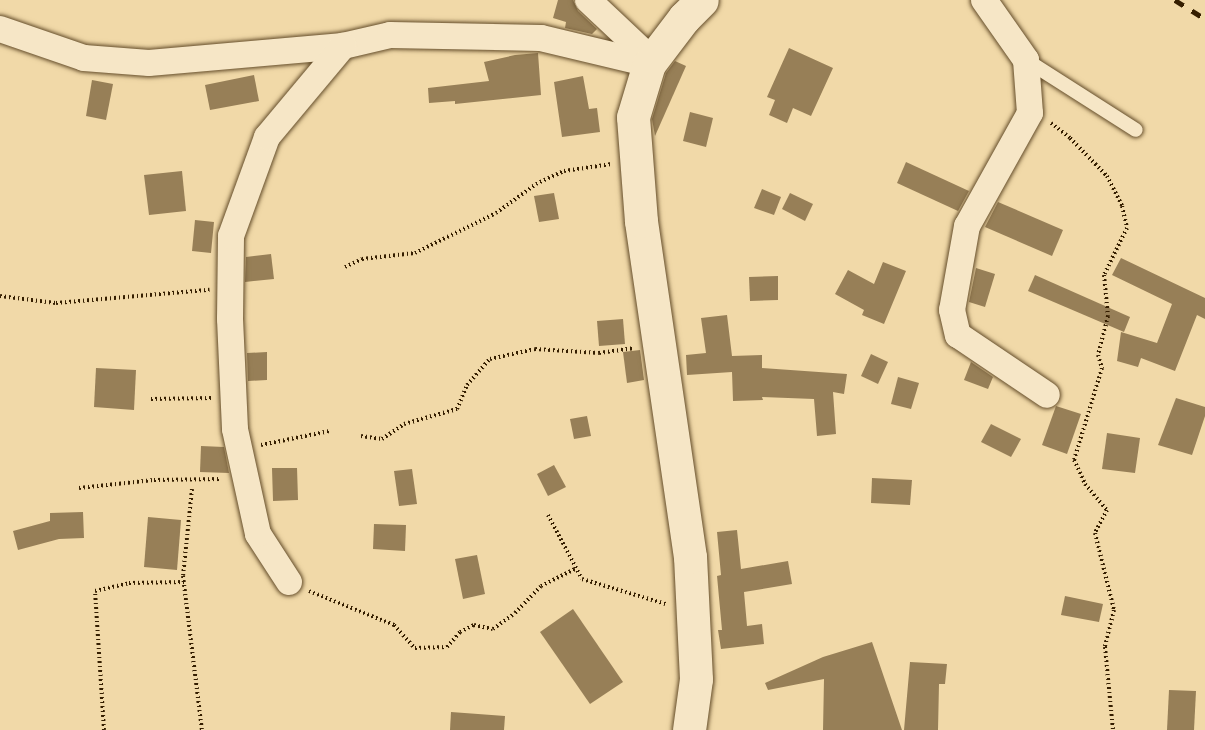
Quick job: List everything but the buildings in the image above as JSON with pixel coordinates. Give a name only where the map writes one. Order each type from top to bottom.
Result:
[{"type":"main road","points":[[689,730],[696,679],[690,556],[661,344],[651,291],[635,161],[633,117],[651,62],[684,18],[702,0]]},
{"type":"street","points":[[588,0],[651,62]]},
{"type":"street","points":[[984,0],[1026,60],[1030,113],[967,226],[952,310],[958,334],[1047,395]]},
{"type":"street","points":[[0,29],[84,58],[149,63],[343,46],[390,35],[541,38],[651,62]]},
{"type":"street","points":[[289,582],[258,534],[235,429],[230,288],[231,236],[267,137],[343,46]]},
{"type":"lane","points":[[1026,60],[1136,130]]},
{"type":"path","points":[[1030,105],[1070,138],[1107,176],[1122,206],[1127,228],[1104,275],[1108,316],[1098,355],[1102,368],[1074,460],[1085,484],[1107,510],[1095,532],[1114,610],[1105,647],[1113,730]]},
{"type":"path","points":[[345,267],[362,259],[415,253],[496,213],[536,184],[564,171],[635,161]]},
{"type":"path","points":[[0,296],[56,303],[230,288]]},
{"type":"path","points":[[361,436],[382,439],[404,424],[457,409],[467,385],[490,359],[535,349],[599,353],[661,344]]},
{"type":"path","points":[[151,399],[234,398]]},
{"type":"path","points":[[240,449],[330,431]]},
{"type":"path","points":[[79,488],[154,480],[246,479]]},
{"type":"path","points":[[192,489],[184,582],[202,730]]},
{"type":"path","points":[[548,515],[582,579],[693,612]]},
{"type":"path","points":[[289,582],[394,625],[415,648],[447,647],[460,632],[474,625],[493,629],[515,613],[541,586],[577,568]]},
{"type":"path","points":[[104,730],[95,591],[129,583],[184,582]]},
{"type":"railway","points":[[1175,0],[1205,19]]}]
